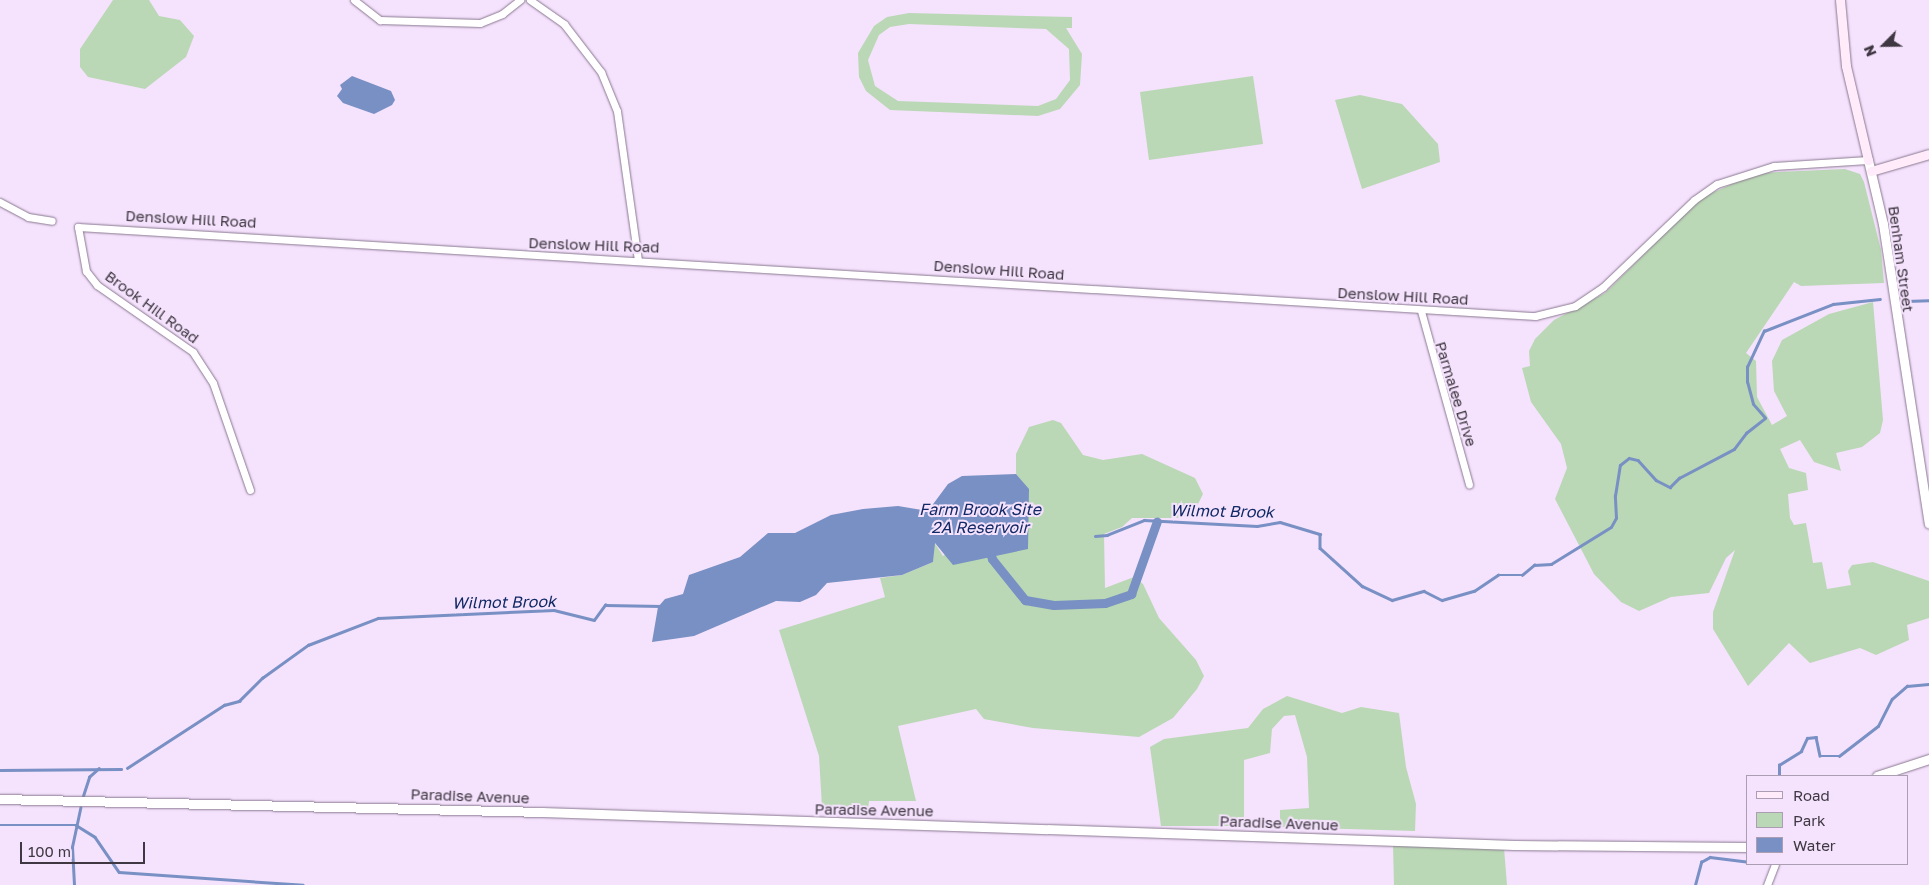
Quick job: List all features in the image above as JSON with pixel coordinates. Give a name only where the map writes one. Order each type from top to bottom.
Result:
[{"type":"main road","name":"Benham Street","points":[[1840,0],[1846,66],[1868,160]]},
{"type":"main road","points":[[1871,171],[1929,154]]},
{"type":"street","points":[[354,0],[380,20],[480,23],[502,14],[520,0]]},
{"type":"street","points":[[530,0],[564,24],[601,72],[617,111],[638,260]]},
{"type":"street","name":"Denslow Hill Road","points":[[78,227],[537,257],[638,260],[1421,311],[1535,316],[1558,312],[1575,306],[1603,287],[1694,200],[1717,184],[1774,166],[1868,160]]},
{"type":"street","name":"Benham Street","points":[[1868,160],[1929,523]]},
{"type":"street","points":[[0,202],[28,217],[52,221]]},
{"type":"street","name":"Brook Hill Road","points":[[78,227],[86,271],[97,285],[193,352],[213,383],[250,490]]},
{"type":"street","name":"Parmalee Drive","points":[[1421,311],[1469,484]]},
{"type":"street","points":[[1880,775],[1929,759]]},
{"type":"street","name":"Paradise Avenue","points":[[0,798],[551,812],[1514,845],[1746,847]]},
{"type":"street","points":[[1767,885],[1775,865]]},
{"type":"green space","points":[[113,0],[149,0],[159,16],[180,20],[194,36],[186,57],[145,89],[88,77],[80,67],[80,49]]},
{"type":"green space","points":[[909,13],[1072,17],[1072,28],[1066,28],[1082,54],[1080,85],[1060,109],[1038,116],[890,110],[866,91],[859,77],[858,53],[874,26],[887,17]],"holes":[[[909,24],[1046,29],[1069,49],[1070,80],[1056,99],[1038,106],[898,101],[875,86],[868,60],[879,35],[890,27]]]},
{"type":"green space","points":[[1253,76],[1263,144],[1149,160],[1140,92]]},
{"type":"green space","points":[[1360,95],[1402,104],[1438,144],[1440,162],[1362,189],[1335,100]]},
{"type":"green space","points":[[1845,169],[1860,174],[1864,182],[1881,250],[1884,283],[1801,286],[1794,282],[1746,353],[1756,361],[1757,397],[1772,425],[1787,416],[1774,391],[1772,361],[1782,340],[1829,314],[1873,302],[1883,420],[1880,433],[1862,447],[1836,453],[1841,471],[1814,462],[1800,440],[1780,449],[1789,468],[1806,473],[1808,490],[1788,494],[1790,518],[1794,525],[1806,523],[1813,563],[1822,562],[1827,589],[1851,585],[1848,571],[1852,565],[1873,562],[1929,581],[1929,618],[1907,625],[1909,640],[1876,655],[1860,648],[1810,663],[1789,643],[1748,686],[1713,629],[1713,612],[1735,550],[1726,558],[1709,593],[1671,597],[1639,611],[1621,602],[1594,574],[1555,499],[1567,468],[1561,444],[1531,402],[1522,368],[1530,366],[1529,351],[1535,339],[1554,320],[1605,293],[1701,198],[1756,173]]},
{"type":"green space","points":[[1053,420],[1061,423],[1083,455],[1103,460],[1142,454],[1195,478],[1203,494],[1193,514],[1177,518],[1132,518],[1122,527],[1104,534],[1105,588],[1134,577],[1143,584],[1159,618],[1196,660],[1204,676],[1197,689],[1173,718],[1139,737],[1033,728],[984,719],[976,709],[898,726],[916,801],[869,801],[868,811],[822,807],[819,756],[779,630],[885,597],[880,578],[902,575],[933,562],[934,542],[943,556],[1029,490],[1016,474],[1016,454],[1029,427]]},
{"type":"green space","points":[[1287,696],[1342,713],[1361,707],[1399,713],[1406,767],[1416,804],[1415,831],[1280,827],[1280,810],[1309,808],[1307,757],[1295,715],[1284,716],[1272,729],[1270,753],[1244,760],[1244,826],[1161,826],[1150,747],[1164,739],[1248,728],[1263,709]]},
{"type":"green space","points":[[1393,845],[1504,848],[1507,885],[1394,885]]},
{"type":"water","points":[[352,76],[391,91],[395,100],[392,105],[374,114],[343,103],[337,96],[342,89],[340,85]]},
{"type":"water","name":"Farm Brook Site 2A Reservoir","points":[[1016,474],[1029,489],[1028,549],[953,565],[935,543],[933,562],[902,575],[827,583],[816,595],[800,602],[776,601],[694,636],[652,642],[658,607],[665,599],[683,594],[689,575],[740,557],[768,533],[795,533],[831,515],[863,509],[898,506],[928,511],[948,484],[962,476]]},
{"type":"waterway","name":"Wilmot Brook","points":[[1095,536],[1107,535],[1144,520],[1257,526],[1280,522],[1320,534],[1320,548],[1362,586],[1392,600],[1424,591],[1442,600],[1474,591],[1498,575],[1522,575],[1534,565],[1551,564],[1611,527],[1616,518],[1615,496],[1620,465],[1629,458],[1638,460],[1656,480],[1670,487],[1679,478],[1734,449],[1746,433],[1765,418],[1753,404],[1747,382],[1747,367],[1764,331],[1833,304],[1880,299]]},
{"type":"waterway","name":"Wilmot Brook","points":[[1906,301],[1929,300]]},
{"type":"waterway","points":[[989,549],[992,559],[1025,600],[1054,605],[1105,603],[1131,594],[1157,521]]},
{"type":"waterway","name":"Wilmot Brook","points":[[127,768],[224,705],[239,701],[262,678],[308,645],[378,618],[554,610],[594,620],[605,605],[661,606]]},
{"type":"waterway","points":[[1779,775],[1779,765],[1801,751],[1807,738],[1816,737],[1820,756],[1839,756],[1878,726],[1892,699],[1907,686],[1929,684]]},
{"type":"waterway","points":[[83,796],[89,777],[99,768]]},
{"type":"waterway","name":"Wilmot Brook","points":[[0,770],[121,769]]},
{"type":"waterway","points":[[74,885],[72,847],[80,808]]},
{"type":"waterway","points":[[0,825],[76,825],[95,837],[119,872],[303,885]]},
{"type":"waterway","points":[[1695,885],[1701,862],[1710,857],[1746,862]]}]
